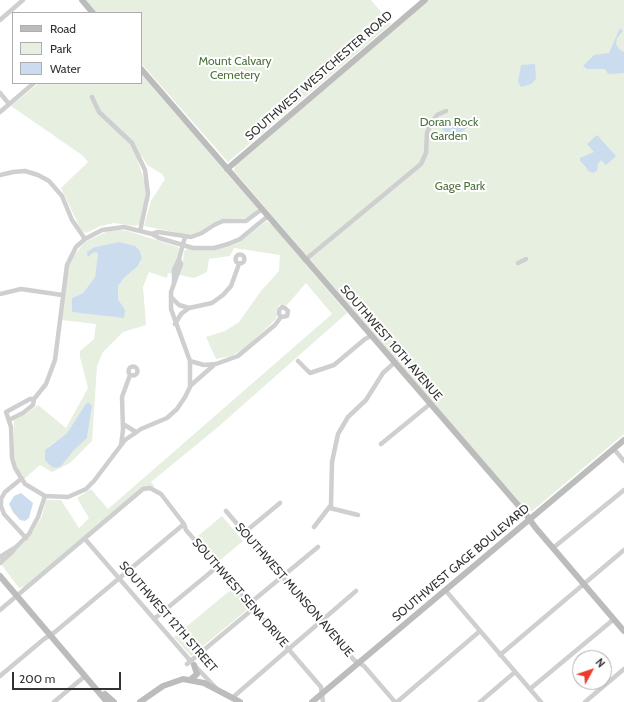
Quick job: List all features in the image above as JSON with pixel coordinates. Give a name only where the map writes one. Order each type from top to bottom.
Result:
[{"type":"main road","points":[[82,0],[92,12]]},
{"type":"main road","name":"SOUTHWEST WESTCHESTER ROAD","points":[[227,169],[425,0]]},
{"type":"main road","name":"SOUTHWEST 10TH AVENUE","points":[[142,70],[624,631]]},
{"type":"main road","name":"SOUTHWEST GAGE BOULEVARD","points":[[312,702],[624,440]]},
{"type":"main road","points":[[0,576],[107,702]]},
{"type":"main road","points":[[190,680],[197,674],[191,663]]},
{"type":"main road","points":[[140,702],[157,690],[177,680],[190,680],[204,683],[218,689]]},
{"type":"main road","points":[[92,684],[96,685],[114,702]]},
{"type":"main road","name":"SOUTHWEST 12TH STREET","points":[[218,689],[240,702]]},
{"type":"main road","points":[[144,702],[157,690]]},
{"type":"street","points":[[0,20],[23,0]]},
{"type":"street","points":[[0,112],[33,84]]},
{"type":"street","points":[[0,93],[9,104]]},
{"type":"street","points":[[92,97],[99,112],[132,143],[145,170],[148,194],[140,231]]},
{"type":"street","points":[[305,260],[421,164],[426,153],[428,133],[431,123],[437,115],[446,111]]},
{"type":"street","points":[[0,176],[13,172],[25,172],[38,175],[49,181],[62,196],[72,220],[85,239]]},
{"type":"street","points":[[152,234],[158,232],[185,237],[197,236],[223,221],[246,221],[262,209]]},
{"type":"street","points":[[9,420],[29,409],[33,405],[34,399],[46,384],[54,360],[66,265],[76,247],[85,239],[102,230],[116,227],[152,234],[159,238],[183,245],[207,248],[228,244],[245,235],[268,216]]},
{"type":"street","points":[[185,237],[172,278],[174,284],[171,297],[171,309],[175,324],[190,361],[190,387]]},
{"type":"street","points":[[518,263],[526,259]]},
{"type":"street","points":[[175,324],[181,314],[189,308],[212,303],[223,295],[231,286],[239,264]]},
{"type":"street","points":[[0,294],[21,289],[62,295]]},
{"type":"street","points":[[171,297],[179,305],[189,308]]},
{"type":"street","points":[[190,361],[199,364],[216,364],[233,359],[244,353],[275,325],[281,316]]},
{"type":"street","points":[[298,361],[310,373],[334,365],[365,338],[371,336]]},
{"type":"street","points":[[314,527],[330,508],[332,462],[338,434],[348,417],[366,400],[384,373],[394,363]]},
{"type":"street","points":[[34,399],[30,399],[6,412],[12,434],[12,458],[21,480],[30,489],[45,496],[68,497],[86,489],[121,446],[136,432],[161,421],[172,414],[182,402],[190,387],[199,376],[216,364]]},
{"type":"street","points":[[121,446],[123,424],[122,397],[130,375]]},
{"type":"street","points":[[381,444],[430,404]]},
{"type":"street","points":[[123,424],[136,432]]},
{"type":"street","points":[[614,449],[624,461]]},
{"type":"street","points":[[21,480],[5,492],[1,499],[1,506],[8,518],[26,538]]},
{"type":"street","name":"SOUTHWEST SENA DRIVE","points":[[85,539],[143,489],[150,488],[161,494],[184,524],[186,530],[321,687],[323,702]]},
{"type":"street","points":[[553,548],[624,490]]},
{"type":"street","points":[[0,563],[26,538],[35,523],[45,496]]},
{"type":"street","points":[[244,532],[280,503]]},
{"type":"street","points":[[330,508],[358,514]]},
{"type":"street","name":"SOUTHWEST MUNSON AVENUE","points":[[226,511],[354,660],[364,666],[396,702]]},
{"type":"street","points":[[0,676],[184,524]]},
{"type":"street","points":[[0,610],[85,539]]},
{"type":"street","name":"SOUTHWEST 12TH STREET","points":[[85,539],[191,663],[218,689]]},
{"type":"street","points":[[0,557],[16,547]]},
{"type":"street","points":[[249,604],[318,547]]},
{"type":"street","points":[[500,654],[624,550]]},
{"type":"street","points":[[154,619],[217,567]]},
{"type":"street","points":[[232,698],[356,591]]},
{"type":"street","points":[[446,591],[541,702]]},
{"type":"street","points":[[191,663],[253,608]]},
{"type":"street","points":[[530,689],[614,619]]},
{"type":"street","points":[[396,702],[480,631]]},
{"type":"street","points":[[585,702],[624,669]]},
{"type":"street","points":[[480,702],[515,672]]},
{"type":"street","points":[[54,702],[85,676]]},
{"type":"green space","name":"Mount Calvary Cemetery","points":[[86,0],[371,0],[391,24],[228,162],[142,64],[142,12],[96,12]]},
{"type":"green space","name":"Gage Park","points":[[428,0],[624,0],[624,434],[532,511],[527,510],[455,428],[234,171],[235,166]]},
{"type":"green space","points":[[142,75],[257,208],[257,211],[249,218],[223,219],[211,224],[203,231],[189,235],[144,226],[151,201],[165,179],[162,174],[147,165],[142,156],[137,159],[145,182],[146,197],[140,224],[135,226],[114,223],[101,226],[86,233],[81,230],[61,188],[88,162],[82,155],[11,106],[38,84],[142,84]]},
{"type":"green space","points":[[267,221],[274,227],[347,313],[218,427],[151,482],[155,487],[150,486],[143,488],[26,586],[19,588],[1,564],[31,535],[42,516],[46,500],[61,500],[79,528],[89,518],[77,498],[91,489],[108,509],[332,314],[306,283],[287,305],[279,305],[276,310],[277,317],[275,320],[243,350],[231,356],[216,359],[206,337],[225,331],[239,322],[261,291],[279,271],[280,255],[234,248],[230,256],[209,259],[207,272],[194,278],[179,275],[184,251],[187,249],[217,249],[243,239]]},
{"type":"green space","points":[[108,231],[128,231],[178,247],[180,249],[172,274],[168,273],[167,278],[149,272],[143,287],[146,325],[123,332],[103,352],[97,366],[92,441],[70,463],[52,472],[40,465],[24,479],[18,470],[14,457],[14,420],[26,414],[38,405],[66,428],[88,388],[80,357],[80,351],[94,339],[96,324],[62,320],[68,269],[71,259],[85,242]],"holes":[[[119,242],[140,251],[142,258],[138,266],[125,277],[118,286],[118,299],[125,310],[94,313],[72,312],[72,298],[83,293],[95,277],[98,253],[94,251],[95,247]],[[85,405],[92,406],[87,438],[73,450],[48,447],[67,433]]]},
{"type":"green space","points":[[222,516],[243,541],[219,561],[198,536]]},
{"type":"green space","points":[[233,588],[248,606],[248,609],[191,656],[174,637]]},
{"type":"water","points":[[620,28],[623,31],[617,38],[616,44],[619,49],[624,52],[624,73],[608,74],[605,69],[587,69],[583,66],[594,55],[609,53]]},
{"type":"water","points":[[535,64],[536,79],[531,84],[521,87],[518,82],[521,65]]},
{"type":"water","points":[[469,118],[473,123],[462,132],[454,134],[446,132],[442,129],[446,123]]},
{"type":"water","points":[[597,135],[616,156],[606,165],[601,160],[598,164],[597,171],[593,173],[588,171],[580,161],[580,158],[594,152],[587,144]]},
{"type":"water","points":[[119,242],[135,246],[140,251],[142,258],[138,266],[125,277],[118,286],[118,299],[125,310],[124,318],[72,312],[72,298],[83,293],[95,277],[98,253],[94,252],[88,257],[87,252],[95,247]]},
{"type":"water","points":[[88,402],[92,406],[87,438],[74,450],[61,466],[56,468],[52,467],[45,460],[45,450],[67,433]]},
{"type":"water","points":[[21,493],[33,503],[29,518],[25,521],[20,520],[13,512],[9,504],[14,496]]},
{"type":"park label","name":"Doran Rock Garden","points":[[449,129]]}]
